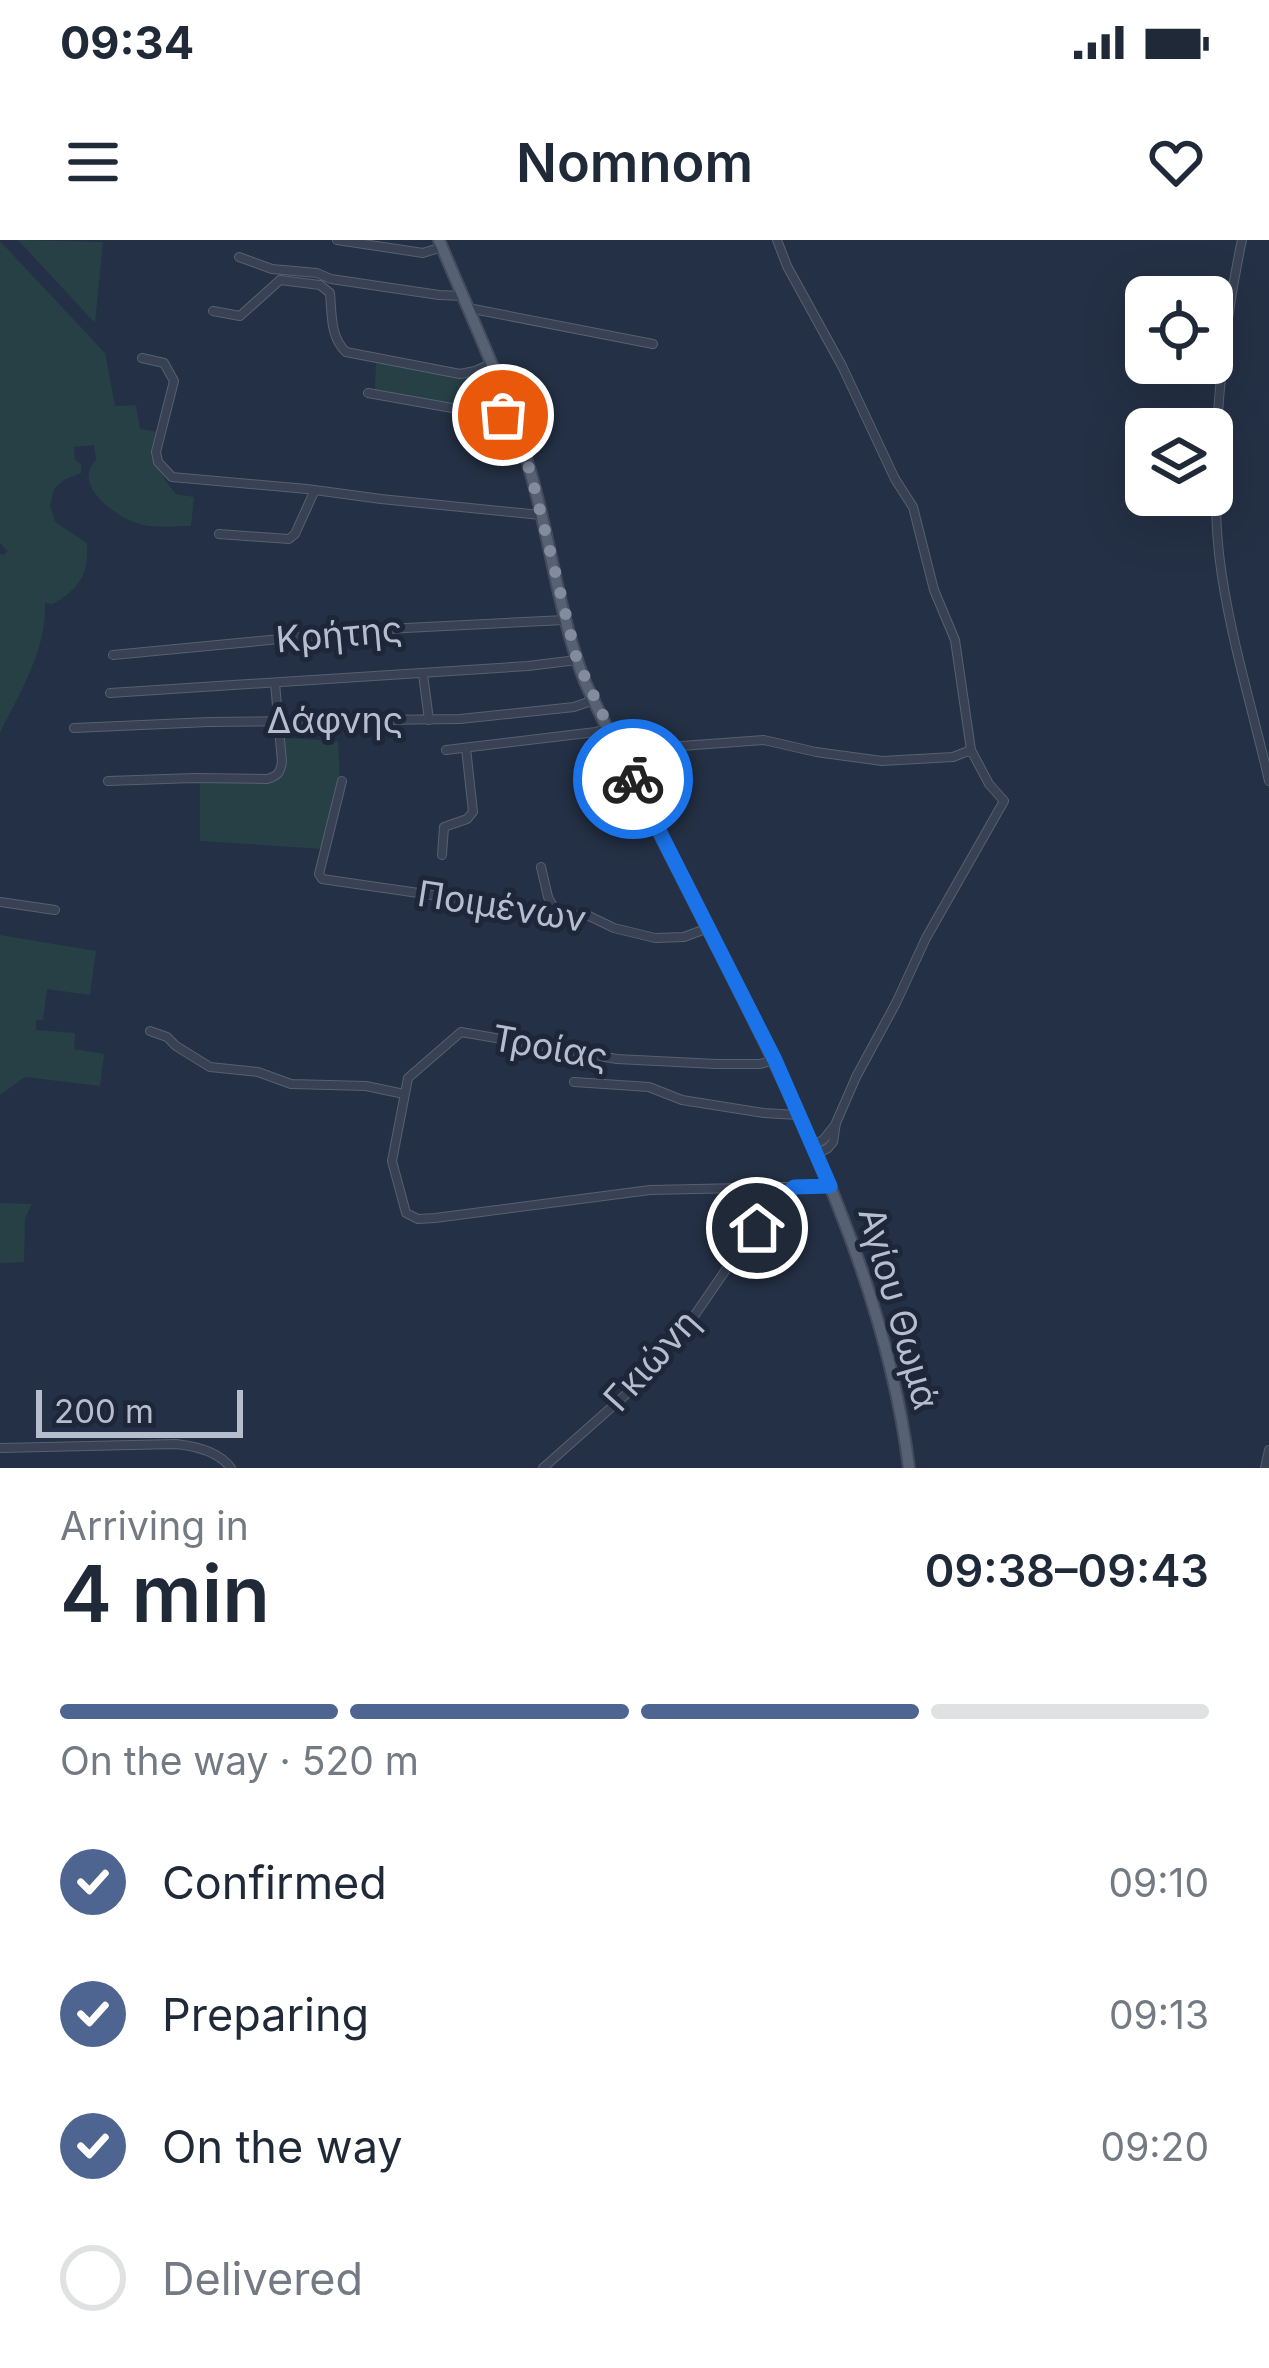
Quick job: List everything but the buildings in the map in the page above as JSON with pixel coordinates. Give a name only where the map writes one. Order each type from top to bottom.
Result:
[{"type":"main road","name":"Αγίου Θωμά","points":[[440,244],[531,474],[577,660],[775,1060],[830,1186],[895,1384],[909,1468]]},
{"type":"street","points":[[337,240],[423,253],[440,244]]},
{"type":"street","points":[[777,240],[913,507],[934,590],[955,640],[971,750],[988,784],[1004,801],[926,938],[856,1077],[833,1142],[828,1148],[815,1149]]},
{"type":"street","points":[[1242,240],[1220,411],[1218,536],[1234,631],[1269,781]]},
{"type":"street","points":[[239,257],[272,269],[439,295],[653,344]]},
{"type":"street","points":[[213,310],[240,316],[280,280],[320,285],[330,293],[337,344],[346,352],[460,374],[490,364]]},
{"type":"street","points":[[142,358],[164,363],[174,381],[156,452],[158,462],[172,477],[541,515]]},
{"type":"street","points":[[368,393],[497,416],[510,413]]},
{"type":"street","points":[[219,534],[290,539],[314,492]]},
{"type":"street","name":"Κρήτης","points":[[113,655],[386,629],[565,620]]},
{"type":"street","points":[[110,693],[577,660]]},
{"type":"street","points":[[423,674],[429,720]]},
{"type":"street","points":[[108,781],[276,777],[282,762],[274,683]]},
{"type":"street","name":"Δάφνης","points":[[74,728],[429,720],[574,707],[594,700]]},
{"type":"street","points":[[446,750],[608,728]]},
{"type":"street","points":[[622,755],[640,749],[764,740],[882,761],[952,757],[971,750]]},
{"type":"street","points":[[442,855],[444,827],[473,812],[466,748]]},
{"type":"street","name":"Ποιμένων","points":[[342,781],[319,874],[322,879],[439,896],[507,913],[589,916],[614,928],[656,938],[684,938],[708,928]]},
{"type":"street","points":[[541,867],[557,913]]},
{"type":"street","points":[[0,902],[55,910]]},
{"type":"street","points":[[150,1031],[167,1037],[210,1067],[258,1072],[291,1084],[366,1086],[404,1094]]},
{"type":"street","name":"Τροίας","points":[[775,1060],[716,1064],[617,1059],[461,1032],[408,1078],[392,1161],[406,1213],[418,1219],[650,1190],[794,1187]]},
{"type":"street","points":[[574,1082],[649,1087],[682,1100],[800,1115]]},
{"type":"street","points":[[794,1187],[830,1186]]},
{"type":"street","name":"Γκιώνη","points":[[543,1468],[640,1382],[692,1319],[745,1242],[794,1187]]},
{"type":"street","points":[[0,1448],[192,1445],[226,1461],[230,1468]]},
{"type":"street","points":[[1265,1468],[1269,1450]]},
{"type":"green space","points":[[18,240],[103,242],[95,323]]},
{"type":"green space","points":[[0,241],[105,353],[115,406],[136,405],[140,429],[159,432],[161,472],[176,494],[194,497],[191,526],[133,522],[93,490],[89,480],[96,460],[94,445],[74,447],[81,473],[54,489],[50,506],[55,522],[87,543],[86,564],[70,592],[53,604],[45,603],[37,654],[0,733],[0,554],[8,551],[0,543]]},
{"type":"green space","points":[[376,362],[486,381],[499,412],[375,390]]},
{"type":"green space","points":[[283,738],[338,741],[340,783],[324,849],[200,841],[200,780],[279,778],[284,771]]},
{"type":"green space","points":[[0,935],[96,951],[90,995],[47,989],[43,1020],[36,1020],[36,1030],[75,1033],[74,1049],[104,1054],[100,1086],[25,1077],[0,1095]]},
{"type":"green space","points":[[0,1203],[32,1204],[25,1219],[24,1262],[0,1263]]},
{"type":"way so far","points":[[503,415],[510,413],[531,474],[577,660],[633,779]]},
{"type":"route","points":[[633,779],[775,1060],[830,1186],[794,1187],[757,1228]]}]
